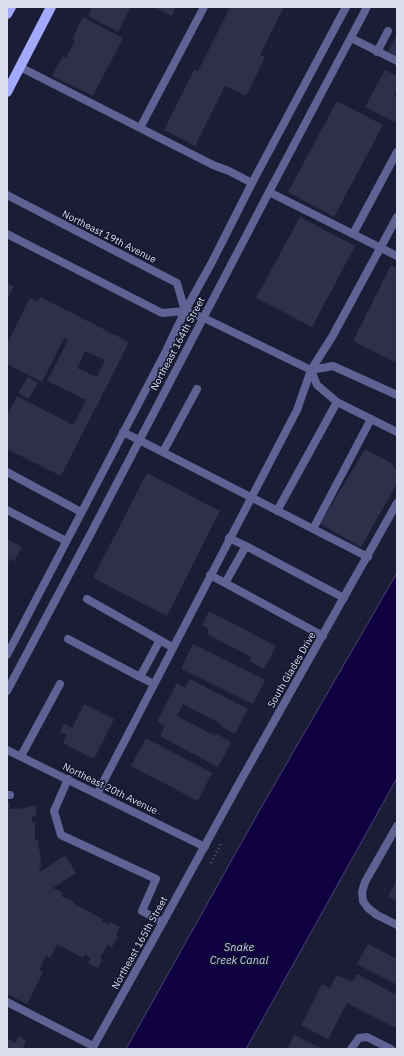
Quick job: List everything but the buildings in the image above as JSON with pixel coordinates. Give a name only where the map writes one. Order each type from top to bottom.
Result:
[{"type":"main road","points":[[7,14],[11,7]]},
{"type":"main road","points":[[7,92],[52,7]]},
{"type":"street","points":[[140,128],[204,7]]},
{"type":"street","name":"Northeast 164th Street","points":[[7,656],[166,351],[185,311],[346,7]]},
{"type":"street","name":"Northeast 164th Street","points":[[7,692],[367,7]]},
{"type":"street","points":[[378,52],[388,31]]},
{"type":"street","points":[[351,38],[397,61]]},
{"type":"street","points":[[20,67],[213,166],[229,171],[252,183]]},
{"type":"street","points":[[353,234],[397,152]]},
{"type":"street","points":[[269,192],[397,256]]},
{"type":"street","name":"Northeast 19th Avenue","points":[[7,195],[177,283],[185,311]]},
{"type":"street","points":[[97,794],[296,410],[311,370],[332,337],[397,217]]},
{"type":"street","points":[[7,234],[162,313],[185,311],[204,318],[311,370],[333,366],[397,395]]},
{"type":"street","points":[[311,370],[318,385],[337,402],[397,432]]},
{"type":"street","points":[[163,452],[197,389]]},
{"type":"street","points":[[277,511],[337,402]]},
{"type":"street","points":[[313,529],[371,419]]},
{"type":"street","points":[[123,432],[368,557]]},
{"type":"street","points":[[7,472],[82,512]]},
{"type":"street","name":"South Glades Drive","points":[[205,847],[237,787],[368,557],[397,503]]},
{"type":"street","points":[[7,510],[66,541]]},
{"type":"street","points":[[229,538],[344,598]]},
{"type":"street","points":[[225,583],[246,546]]},
{"type":"street","points":[[210,575],[323,636]]},
{"type":"street","points":[[87,599],[172,647]]},
{"type":"street","points":[[68,639],[154,684]]},
{"type":"street","points":[[140,677],[160,640]]},
{"type":"street","points":[[21,756],[60,684]]},
{"type":"street","name":"Northeast 20th Avenue","points":[[7,750],[205,847]]},
{"type":"street","points":[[68,779],[54,811],[61,835],[156,879],[142,911],[164,922]]},
{"type":"street","points":[[397,826],[365,882],[362,892],[363,901],[368,908],[397,925]]},
{"type":"street","name":"Northeast 165th Street","points":[[93,1048],[205,847]]},
{"type":"street","points":[[7,1002],[93,1048]]},
{"type":"street","points":[[351,1049],[359,1038],[367,1037],[391,1049]]},
{"type":"water","name":"Snake Creek Canal","points":[[397,573],[397,778],[246,1049],[126,1049],[262,806]]}]
